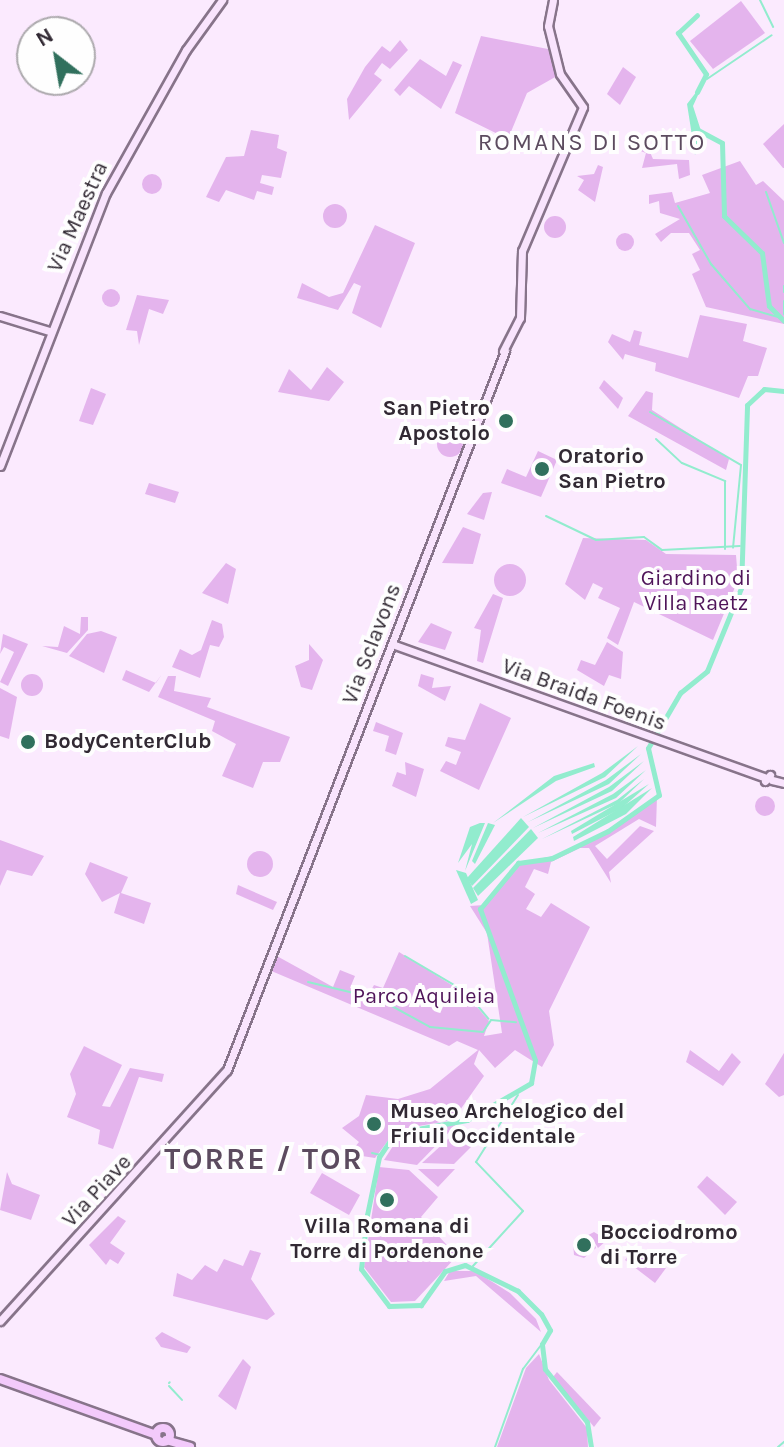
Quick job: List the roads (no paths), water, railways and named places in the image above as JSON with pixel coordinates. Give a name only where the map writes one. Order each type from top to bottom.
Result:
[{"type":"main road","points":[[0,1379],[190,1447]]},
{"type":"street","name":"Via Maestra","points":[[0,466],[49,331],[119,168],[222,0]]},
{"type":"street","name":"Via Sclavons","points":[[274,948],[505,347],[520,318],[520,265],[534,221],[578,129],[583,104],[571,90],[548,30],[553,0]]},
{"type":"street","points":[[0,316],[49,331]]},
{"type":"street","name":"Via Braida Foenis","points":[[392,644],[784,783]]},
{"type":"street","name":"Via Piave","points":[[0,1321],[215,1090],[274,948]]},
{"type":"waterway","points":[[760,0],[773,27]]},
{"type":"waterway","points":[[697,15],[678,33],[706,74],[697,92]]},
{"type":"waterway","points":[[707,79],[772,35]]},
{"type":"waterway","points":[[698,130],[722,143],[724,216],[762,253],[769,306],[784,321]]},
{"type":"waterway","points":[[766,192],[784,243]]},
{"type":"waterway","points":[[678,206],[711,264],[750,309],[781,318]]},
{"type":"waterway","points":[[784,286],[784,292]]},
{"type":"waterway","points":[[784,301],[784,314]]},
{"type":"waterway","points":[[591,1447],[587,1422],[545,1369],[542,1344],[550,1330],[541,1314],[518,1291],[465,1265],[445,1271],[421,1305],[389,1306],[361,1269],[367,1215],[379,1157],[395,1133],[467,1120],[531,1083],[535,1060],[480,909],[518,863],[552,858],[608,831],[659,795],[648,748],[680,693],[707,671],[741,588],[747,405],[764,389],[784,391]]},
{"type":"waterway","points":[[650,412],[741,465],[733,548]]},
{"type":"waterway","points":[[656,439],[682,463],[725,481],[725,549]]},
{"type":"waterway","points":[[546,516],[596,540],[644,537],[662,550],[740,546]]},
{"type":"waterway","points":[[405,956],[466,992],[489,1019]]},
{"type":"waterway","points":[[308,982],[379,999],[430,1027],[483,1032],[491,1020],[516,1022]]},
{"type":"waterway","points":[[473,1266],[523,1211],[476,1162],[518,1095]]},
{"type":"waterway","points":[[372,1153],[381,1155]]},
{"type":"waterway","points":[[495,1447],[523,1369],[542,1344]]},
{"type":"waterway","points":[[169,1386],[182,1400]]},
{"type":"waterway","points":[[778,1447],[784,1442]]},
{"type":"place","name":"San Pietro Apostolo","points":[[506,421]]},
{"type":"place","name":"Oratorio San Pietro","points":[[542,469]]},
{"type":"place","name":"BodyCenterClub","points":[[28,742]]},
{"type":"place","name":"Museo Archelogico del Friuli Occidentale","points":[[374,1124]]},
{"type":"place","name":"Villa Romana di Torre di Pordenone","points":[[387,1200]]},
{"type":"place","name":"Bocciodromo di Torre","points":[[584,1245]]},
{"type":"district","name":"ROMANS DI SOTTO","points":[[592,143]]},
{"type":"district","name":"TORRE / TOR","points":[[264,1159]]},
{"type":"park label","name":"Giardino di Villa Raetz","points":[[696,590]]},
{"type":"park label","name":"Parco Aquileia","points":[[424,997]]}]
